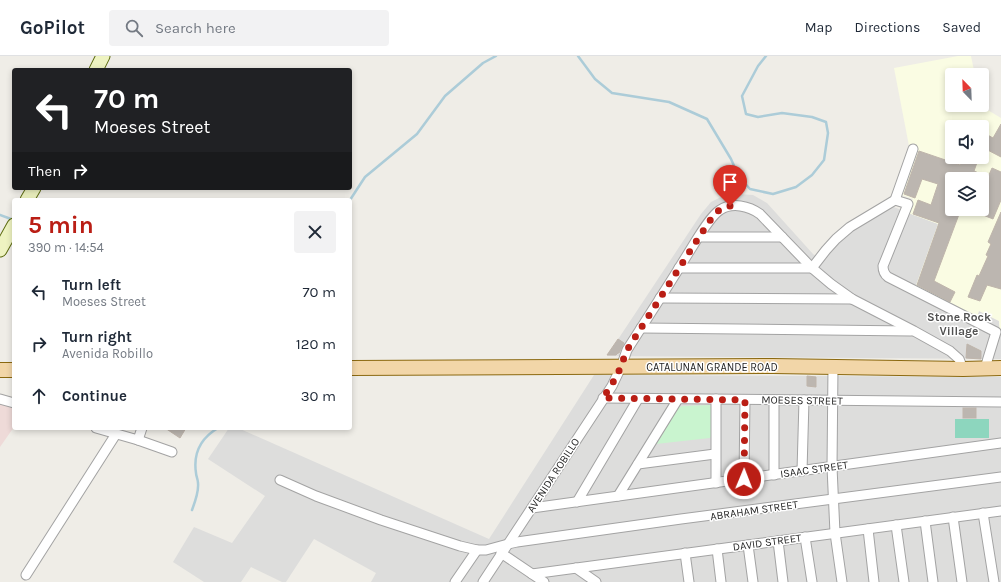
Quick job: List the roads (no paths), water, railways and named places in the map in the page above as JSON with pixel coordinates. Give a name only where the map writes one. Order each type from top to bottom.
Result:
[{"type":"main road","name":"CATALUNAN GRANDE ROAD","points":[[352,368],[1001,368]]},
{"type":"main road","points":[[0,370],[12,370]]},
{"type":"street","points":[[97,68],[103,56]]},
{"type":"street","points":[[679,268],[812,268],[831,245],[850,227],[895,200],[913,149]]},
{"type":"street","points":[[895,200],[908,204],[883,266],[885,274],[888,277],[996,332],[985,368]]},
{"type":"street","name":"AVENIDA ROBILLO","points":[[483,582],[617,376],[627,350],[679,268],[713,216],[723,208],[730,206],[746,207],[754,210],[767,220],[812,268],[831,284],[852,299],[950,351],[959,359],[963,369]]},
{"type":"street","points":[[0,250],[12,229]]},
{"type":"street","points":[[699,237],[782,237]]},
{"type":"street","points":[[660,298],[852,299]]},
{"type":"street","points":[[641,328],[914,331]]},
{"type":"street","points":[[833,367],[832,467],[835,533],[842,582]]},
{"type":"street","name":"MOESES STREET","points":[[603,398],[1001,402]]},
{"type":"street","points":[[0,399],[12,402]]},
{"type":"street","points":[[577,502],[638,399]]},
{"type":"street","points":[[618,496],[678,399]]},
{"type":"street","points":[[716,400],[716,483]]},
{"type":"street","points":[[744,479],[745,400]]},
{"type":"street","points":[[774,400],[774,475]]},
{"type":"street","points":[[802,471],[804,400]]},
{"type":"street","points":[[103,430],[172,452]]},
{"type":"street","points":[[138,440],[141,430]]},
{"type":"street","points":[[26,575],[116,434]]},
{"type":"street","name":"ISAAC STREET","points":[[532,508],[1001,443]]},
{"type":"street","points":[[638,464],[715,454]]},
{"type":"street","name":"ABRAHAM STREET","points":[[477,550],[486,550],[508,544],[1001,477]]},
{"type":"street","points":[[280,480],[381,520],[477,550],[455,582]]},
{"type":"street","name":"DAVID STREET","points":[[532,574],[1001,511]]},
{"type":"street","points":[[983,513],[994,582]]},
{"type":"street","points":[[954,517],[962,582]]},
{"type":"street","points":[[925,521],[933,582]]},
{"type":"street","points":[[896,525],[904,582]]},
{"type":"street","points":[[868,529],[874,582]]},
{"type":"street","points":[[805,537],[812,582]]},
{"type":"street","points":[[778,541],[783,582]]},
{"type":"street","points":[[748,545],[753,582]]},
{"type":"street","points":[[717,549],[722,582]]},
{"type":"street","points":[[502,553],[544,582]]},
{"type":"street","points":[[685,553],[689,582]]},
{"type":"street","points":[[576,568],[596,582]]},
{"type":"waterway","points":[[351,198],[365,177],[417,134],[445,96],[483,63],[496,56]]},
{"type":"waterway","points":[[578,56],[595,79],[612,93],[669,102],[707,119],[731,159],[739,177],[750,189],[773,194],[796,187],[812,175],[824,160],[828,133],[826,122],[812,117],[782,113],[758,117],[746,114],[742,96],[758,66],[766,56]]},
{"type":"waterway","points":[[0,215],[11,219]]},
{"type":"waterway","points":[[192,510],[198,490],[195,466],[197,453],[203,441],[215,430]]},
{"type":"district","name":"Stone Rock Village","points":[[959,324]]}]
